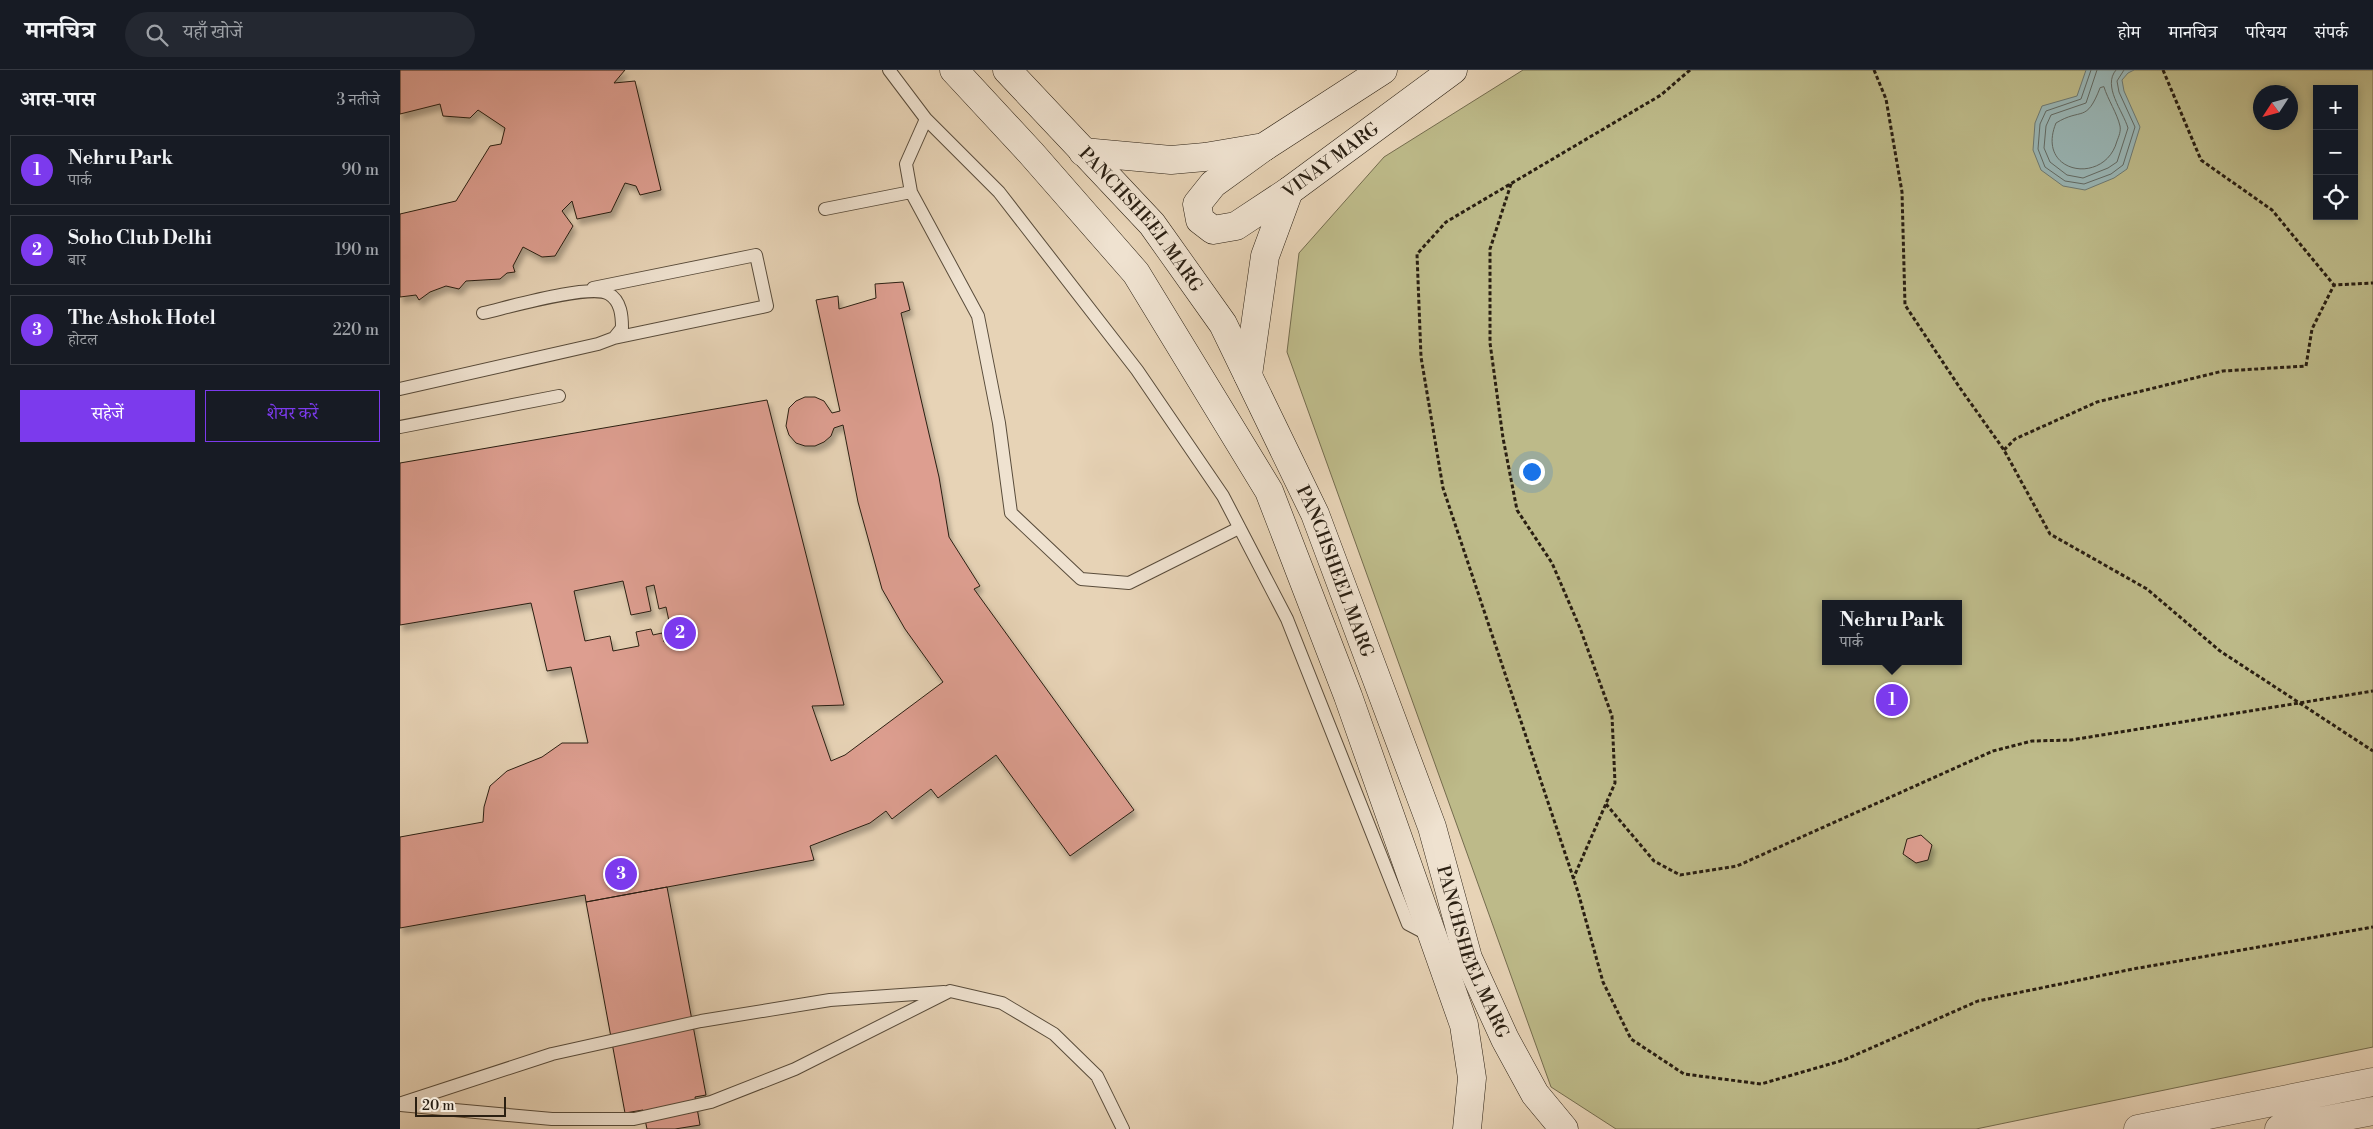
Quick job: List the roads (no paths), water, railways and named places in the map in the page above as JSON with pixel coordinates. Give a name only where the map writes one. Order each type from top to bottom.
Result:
[{"type":"main road","name":"PANCHSHEEL MARG","points":[[954,70],[1031,153],[1136,274],[1269,491],[1351,705],[1464,1025],[1472,1078],[1467,1129]]},
{"type":"main road","name":"PANCHSHEEL MARG","points":[[1007,70],[1152,224],[1224,324],[1315,514],[1432,827],[1468,958],[1505,1039],[1535,1094],[1564,1129]]},
{"type":"main road","points":[[1289,191],[1236,226],[1213,230],[1200,220],[1197,204],[1213,184],[1264,147],[1383,70]]},
{"type":"main road","name":"VINAY MARG","points":[[1248,375],[1265,256],[1289,191],[1453,70]]},
{"type":"main road","points":[[1083,152],[1171,160],[1205,157],[1264,147]]},
{"type":"main road","points":[[2138,1129],[2373,1082]]},
{"type":"main road","points":[[2279,1129],[2373,1111]]},
{"type":"lane","points":[[889,70],[926,119],[999,192],[1137,370],[1223,496],[1287,620],[1408,924],[1434,937]]},
{"type":"lane","points":[[926,119],[906,164],[911,192],[978,316],[999,423],[1011,513],[1080,579],[1129,583],[1240,528]]},
{"type":"lane","points":[[825,208],[911,192]]},
{"type":"lane","points":[[400,389],[598,344],[614,338],[767,306],[756,255],[588,289],[482,313]]},
{"type":"lane","points":[[588,289],[609,294],[622,310],[622,328],[614,338]]},
{"type":"lane","points":[[400,427],[559,396]]},
{"type":"lane","points":[[400,1104],[552,1119],[634,1119],[711,1102],[795,1068],[950,991]]},
{"type":"lane","points":[[400,1104],[552,1054],[701,1021],[830,1000],[950,991],[1002,1003],[1054,1034],[1097,1076],[1123,1129]]},
{"type":"water","points":[[2086,70],[2134,70],[2128,73],[2122,80],[2124,91],[2140,127],[2127,169],[2114,178],[2085,190],[2063,186],[2041,170],[2033,150],[2035,123],[2042,106],[2077,96]]},
{"type":"place","name":"Soho Club Delhi","points":[[680,633]]},
{"type":"place","name":"Nehru Park","points":[[1892,700]]},
{"type":"place","name":"The Ashok Hotel","points":[[621,874]]}]
